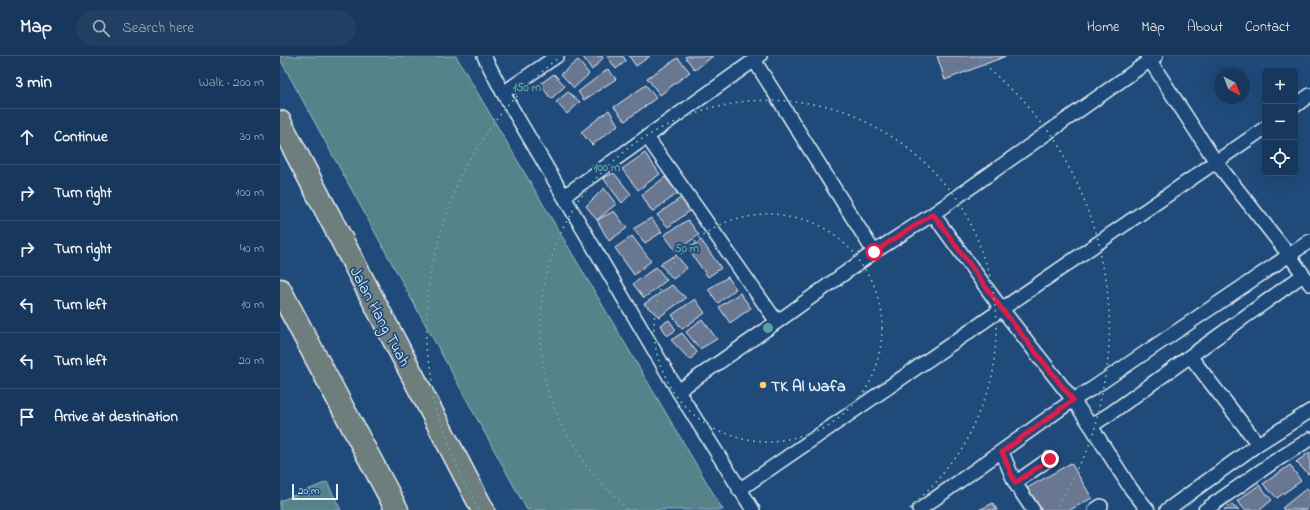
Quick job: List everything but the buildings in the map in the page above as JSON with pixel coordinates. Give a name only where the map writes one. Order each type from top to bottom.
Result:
[{"type":"highway","name":"Jalan Hang Tuah","points":[[280,122],[483,510]]},
{"type":"highway","points":[[280,290],[397,510]]},
{"type":"street","points":[[484,56],[503,93],[678,391],[753,510]]},
{"type":"street","points":[[503,93],[557,56]]},
{"type":"street","points":[[678,391],[874,252],[933,214],[1151,57],[1216,162],[1306,279],[1190,356],[1091,426]]},
{"type":"street","points":[[564,196],[757,58],[874,252]]},
{"type":"street","points":[[1298,104],[1310,95]]},
{"type":"street","points":[[740,490],[1001,308],[1262,130]]},
{"type":"street","points":[[647,137],[777,322]]},
{"type":"street","points":[[933,214],[1001,308],[1073,400],[1131,489],[1148,510]]},
{"type":"street","points":[[919,510],[1073,400],[1310,242]]},
{"type":"street","points":[[1190,356],[1258,444]]},
{"type":"street","points":[[1167,510],[1258,444],[1310,410]]},
{"type":"street","points":[[1205,510],[1272,463],[1310,439]]},
{"type":"street","points":[[1002,452],[1015,483],[1033,510]]},
{"type":"street","points":[[1015,483],[1050,459]]},
{"type":"green space","points":[[280,56],[456,56],[723,510],[527,510],[280,59]]},
{"type":"green space","points":[[327,482],[341,510],[280,510],[280,501]]},
{"type":"place","name":"TK Al Wafa","points":[[763,385]]},
{"type":"route","points":[[874,252],[933,214],[1001,308],[1073,400],[1002,452],[1015,483],[1050,459]]}]
